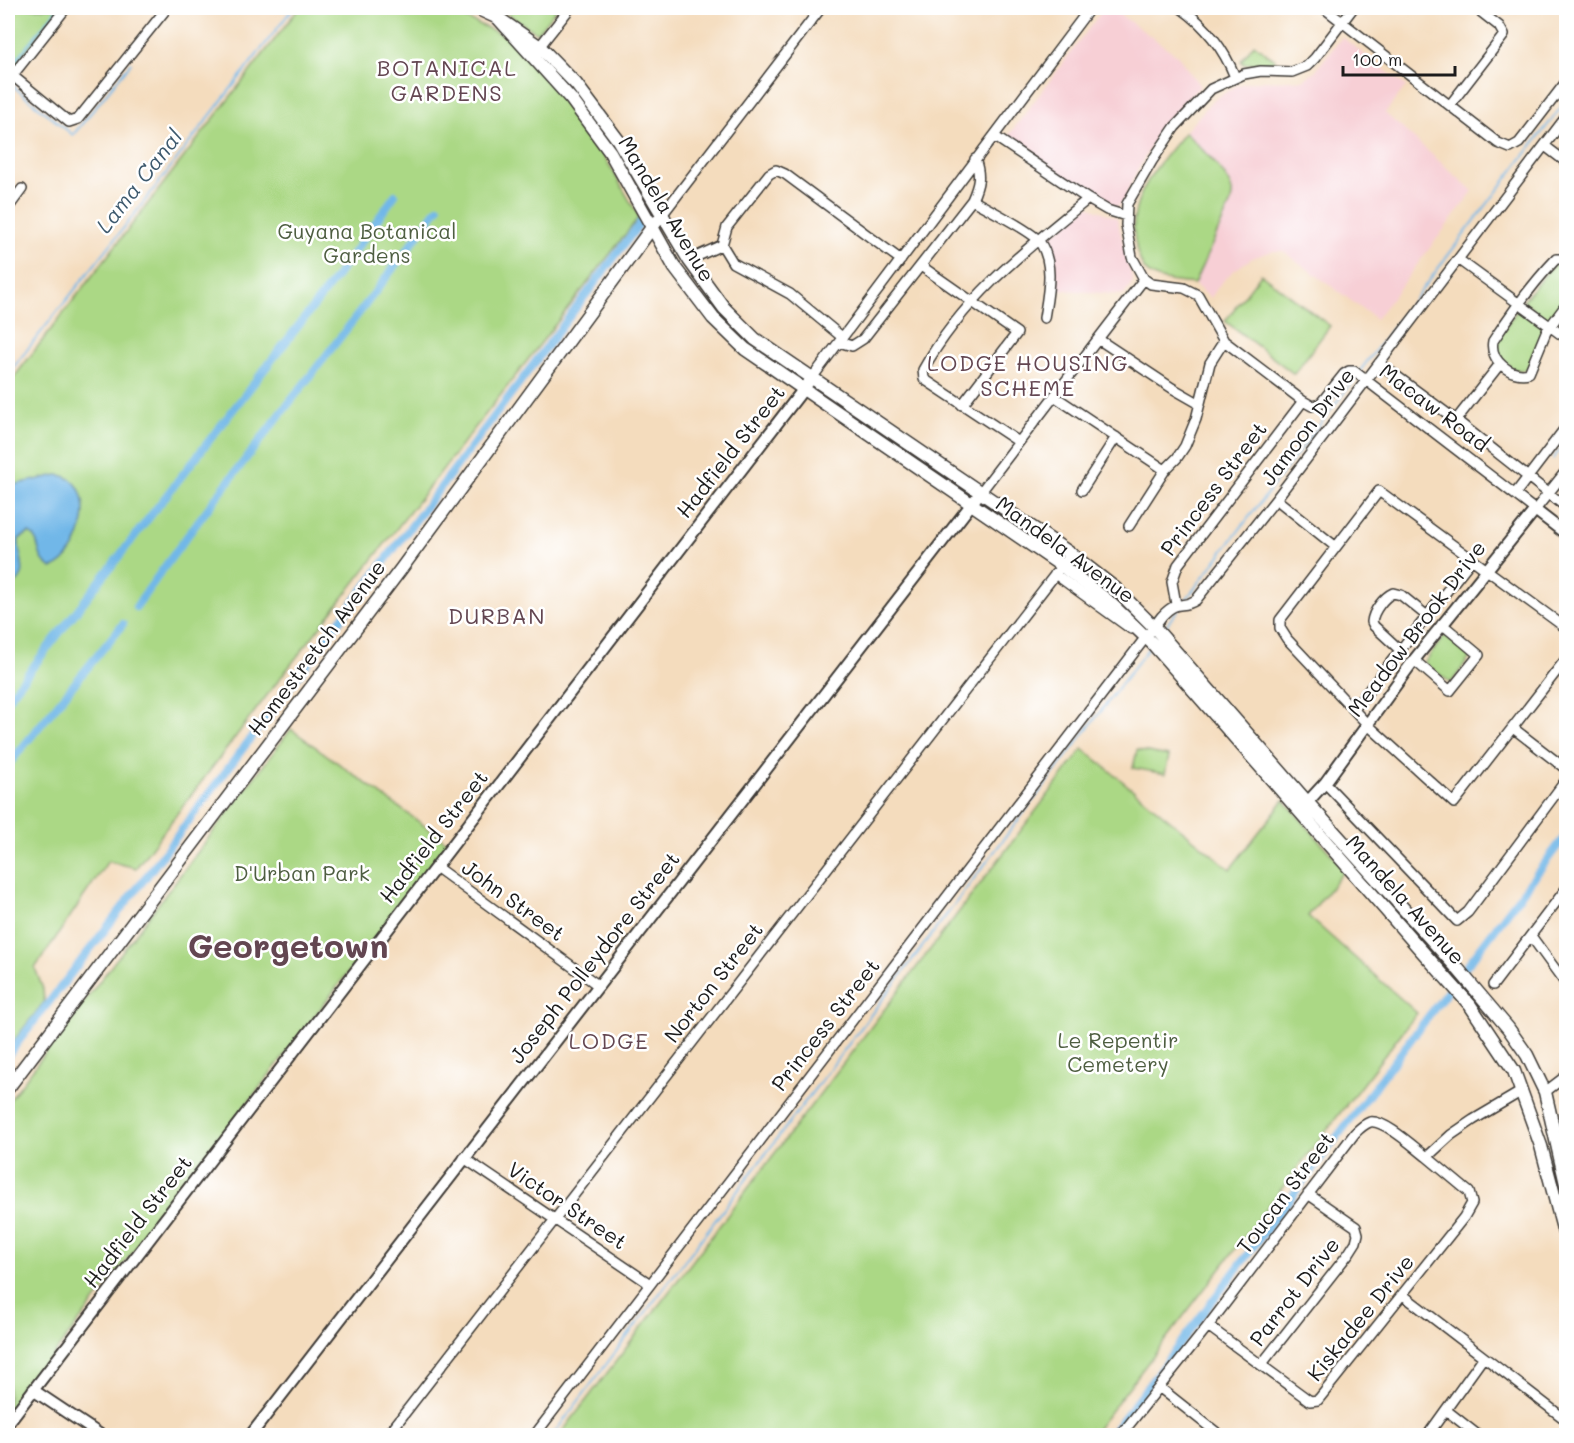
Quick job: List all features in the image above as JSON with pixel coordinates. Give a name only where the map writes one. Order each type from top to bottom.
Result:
[{"type":"main road","name":"Mandela Avenue","points":[[476,8],[498,18],[576,84],[618,140],[689,261],[724,308],[755,339],[1071,554],[1116,590],[1153,637],[1303,806],[1461,973],[1508,1028],[1527,1055],[1545,1092],[1566,1184]]},
{"type":"main road","name":"Mandela Avenue","points":[[536,51],[610,152],[675,268],[712,318],[745,349],[971,505],[1058,570],[1107,600],[1153,637]]},
{"type":"main road","name":"Homestretch Avenue","points":[[8,1088],[401,569],[662,215]]},
{"type":"main road","name":"Mandela Avenue","points":[[1303,806],[1420,949],[1458,990],[1514,1071],[1541,1146],[1566,1240]]},
{"type":"street","points":[[66,8],[10,74],[69,122],[78,119],[167,8]]},
{"type":"street","points":[[536,51],[570,8]]},
{"type":"street","points":[[662,215],[821,8]]},
{"type":"street","name":"Hadfield Street","points":[[8,1423],[804,389],[1090,8]]},
{"type":"street","points":[[1324,8],[1498,143],[1510,148],[1519,143],[1566,82]]},
{"type":"street","points":[[1303,401],[1224,341],[1198,295],[1184,288],[1152,284],[1144,279],[1132,257],[1126,216],[1127,204],[1175,127],[1211,89],[1234,77],[1261,71],[1292,72],[1307,66],[1353,8]]},
{"type":"street","points":[[1450,105],[1504,35],[1499,26],[1476,8]]},
{"type":"street","points":[[1186,9],[1222,49],[1234,77]]},
{"type":"street","name":"Jamoon Drive","points":[[1177,604],[1192,603],[1196,600],[1276,499],[1360,376],[1378,363],[1459,260],[1566,117]]},
{"type":"street","points":[[994,136],[1088,199],[1107,210],[1126,216]]},
{"type":"street","points":[[1545,146],[1566,162]]},
{"type":"street","points":[[722,244],[733,262],[790,294],[840,339],[852,346],[863,339],[972,200],[980,175],[975,159]]},
{"type":"street","points":[[689,261],[722,244],[727,227],[769,174],[776,170],[785,174],[901,260]]},
{"type":"street","points":[[8,208],[22,189]]},
{"type":"street","points":[[1019,442],[924,379],[922,373],[971,301],[1038,239],[1088,199]]},
{"type":"street","points":[[972,200],[1038,239],[1046,254],[1049,269],[1049,289],[1044,318]]},
{"type":"street","points":[[1566,259],[1556,259],[1520,302],[1493,341],[1491,349],[1500,364],[1524,375],[1529,373],[1540,344],[1566,305]]},
{"type":"street","points":[[1459,260],[1520,302],[1566,338]]},
{"type":"street","points":[[921,266],[1017,333],[962,405]]},
{"type":"street","points":[[980,493],[1144,279]]},
{"type":"street","points":[[1098,339],[1200,404]]},
{"type":"street","points":[[1129,526],[1165,470],[1185,446],[1196,419],[1210,363],[1224,341]]},
{"type":"street","points":[[1378,363],[1456,420],[1566,507]]},
{"type":"street","points":[[1456,420],[1500,364]]},
{"type":"street","name":"Macaw Road","points":[[1303,401],[1312,406],[1320,404],[1348,371],[1360,376],[1566,534]]},
{"type":"street","points":[[1054,396],[1165,470]]},
{"type":"street","name":"Princess Street","points":[[1177,604],[1173,575],[1178,565],[1303,401]]},
{"type":"street","points":[[1515,495],[1566,427]]},
{"type":"street","points":[[1082,490],[1116,438]]},
{"type":"street","name":"Meadow Brook Drive","points":[[1303,806],[1324,783],[1442,624],[1566,471]]},
{"type":"street","points":[[1566,628],[1379,491],[1280,620],[1280,628],[1287,639],[1368,724],[1454,803],[1566,659]]},
{"type":"street","name":"Joseph Polleydore Street","points":[[250,1436],[980,493]]},
{"type":"street","points":[[1276,499],[1336,547]]},
{"type":"street","name":"Norton Street","points":[[387,1436],[1071,554]]},
{"type":"street","points":[[1354,709],[1472,559]]},
{"type":"street","points":[[1400,650],[1374,627],[1372,622],[1376,611],[1393,593],[1401,595],[1427,616]]},
{"type":"street","points":[[1153,637],[1169,609],[1177,604]]},
{"type":"street","points":[[1414,660],[1450,691],[1479,655],[1442,624]]},
{"type":"street","name":"Princess Street","points":[[534,1436],[1153,637]]},
{"type":"street","points":[[1513,728],[1566,769]]},
{"type":"street","points":[[1324,783],[1457,921],[1468,912],[1566,780]]},
{"type":"street","name":"John Street","points":[[435,867],[598,986]]},
{"type":"street","points":[[1493,985],[1566,889]]},
{"type":"street","points":[[1531,936],[1566,984]]},
{"type":"street","points":[[1545,1092],[1566,1076]]},
{"type":"street","points":[[1427,1157],[1451,1135],[1473,1120],[1517,1094],[1523,1094]]},
{"type":"street","name":"Toucan Street","points":[[1120,1436],[1208,1326],[1354,1133],[1367,1123],[1376,1122],[1427,1157]]},
{"type":"street","name":"Kiskadee Drive","points":[[1208,1326],[1310,1401],[1318,1400],[1464,1217],[1472,1203],[1469,1192],[1427,1157]]},
{"type":"street","name":"Victor Street","points":[[464,1158],[650,1284]]},
{"type":"street","name":"Parrot Drive","points":[[1261,1365],[1336,1271],[1356,1242],[1358,1234],[1356,1227],[1308,1194]]},
{"type":"street","points":[[1402,1295],[1566,1420]]},
{"type":"street","points":[[1427,1436],[1483,1358]]},
{"type":"street","points":[[1159,1387],[1209,1432],[1221,1436]]},
{"type":"street","points":[[33,1390],[102,1436]]},
{"type":"street","points":[[1446,1410],[1479,1436]]},
{"type":"shaded area","points":[[1104,8],[1111,8],[1177,55],[1200,86],[1160,129],[1124,201],[1116,208],[1101,202],[1006,139]]},
{"type":"shaded area","points":[[1342,37],[1406,86],[1385,113],[1473,191],[1376,319],[1283,251],[1273,251],[1252,258],[1232,272],[1211,298],[1194,284],[1230,205],[1185,132],[1213,100],[1238,85],[1258,81],[1303,80],[1315,71]]},
{"type":"shaded area","points":[[1088,206],[1117,218],[1133,281],[1124,295],[1054,289],[1050,249],[1045,241]]},
{"type":"green space","points":[[8,8],[61,8],[12,70],[8,67]]},
{"type":"green space","name":"Guyana Botanical Gardens","points":[[299,8],[428,8],[460,16],[506,36],[550,82],[600,149],[639,217],[268,694],[136,868],[108,861],[35,968],[43,989],[44,1002],[8,1048],[8,385]]},
{"type":"green space","points":[[498,8],[557,8],[537,33]]},
{"type":"green space","points":[[1254,44],[1275,60],[1273,63],[1243,64],[1241,61]]},
{"type":"green space","points":[[1185,132],[1219,168],[1230,184],[1232,193],[1230,205],[1194,284],[1150,275],[1139,258],[1134,232],[1138,201],[1145,186],[1153,172]]},
{"type":"green space","points":[[1556,261],[1566,262],[1566,302],[1551,323],[1523,301]]},
{"type":"green space","points":[[1261,274],[1330,326],[1294,374],[1225,321]]},
{"type":"green space","points":[[1520,306],[1548,327],[1527,370],[1515,370],[1497,357],[1495,342]]},
{"type":"green space","points":[[1445,635],[1472,655],[1451,683],[1424,663]]},
{"type":"green space","name":"D'Urban Park","points":[[291,729],[448,843],[8,1414],[8,1102]]},
{"type":"green space","name":"Le Repentir Cemetery","points":[[1083,749],[1230,869],[1284,800],[1345,870],[1308,916],[1417,1013],[1092,1435],[559,1436]]},
{"type":"green space","points":[[1137,750],[1169,756],[1165,774],[1133,768]]},
{"type":"water","points":[[57,475],[71,479],[79,489],[83,503],[80,534],[64,561],[52,568],[42,558],[35,537],[29,533],[19,539],[23,571],[18,582],[11,586],[8,585],[8,486]]},
{"type":"waterway","points":[[8,61],[16,60],[58,8]]},
{"type":"waterway","name":"Lama Canal","points":[[8,374],[293,8]]},
{"type":"waterway","points":[[8,82],[73,135],[131,63]]},
{"type":"waterway","points":[[1359,372],[1566,101]]},
{"type":"waterway","points":[[8,699],[334,280],[395,195]]},
{"type":"waterway","points":[[136,607],[210,506],[438,208]]},
{"type":"waterway","points":[[8,1055],[146,877],[641,222]]},
{"type":"waterway","points":[[1185,601],[1356,377]]},
{"type":"waterway","points":[[1553,459],[1566,442]]},
{"type":"waterway","points":[[1163,630],[1179,608]]},
{"type":"waterway","points":[[8,765],[123,624]]},
{"type":"waterway","points":[[552,1436],[1150,646]]},
{"type":"waterway","points":[[1110,1436],[1566,835]]},
{"type":"district","name":"BOTANICAL GARDENS","points":[[447,80]]},
{"type":"district","name":"LODGE HOUSING SCHEME","points":[[1028,376]]},
{"type":"district","name":"DURBAN","points":[[497,616]]},
{"type":"district","name":"Georgetown","points":[[288,946]]},
{"type":"district","name":"LODGE","points":[[609,1041]]}]
